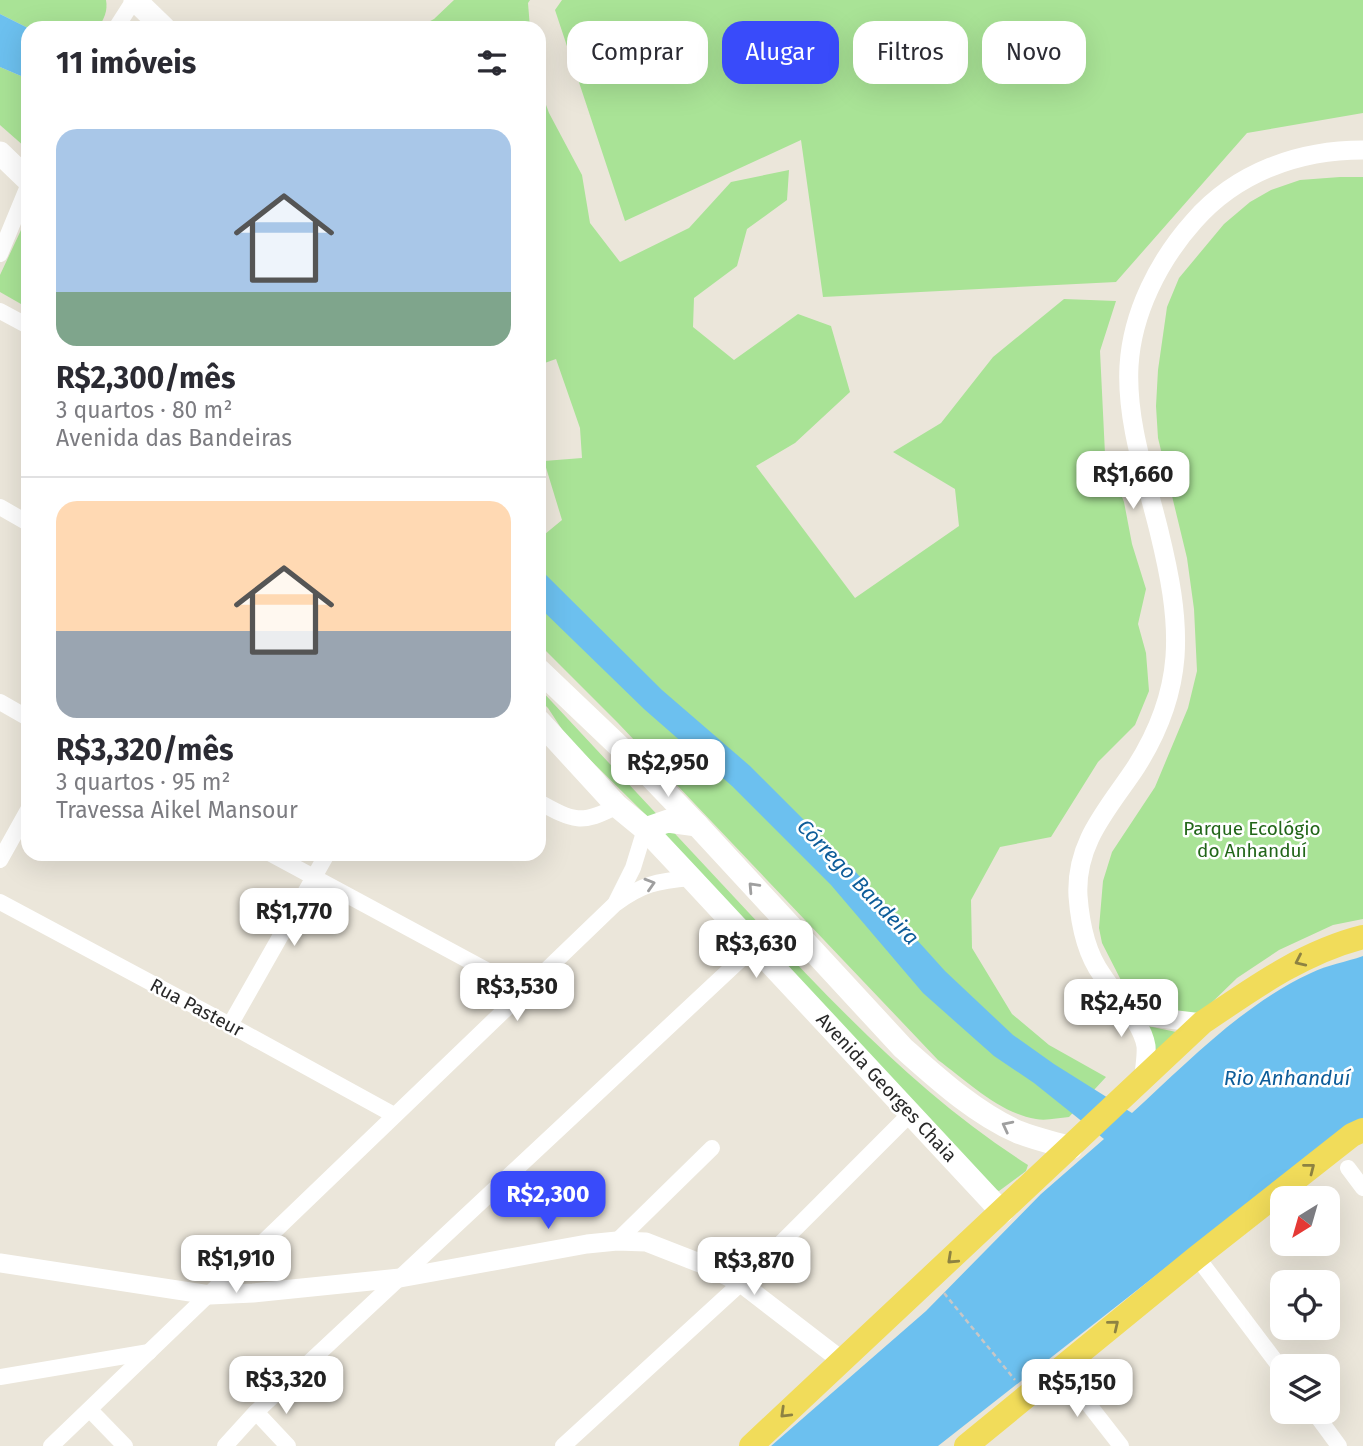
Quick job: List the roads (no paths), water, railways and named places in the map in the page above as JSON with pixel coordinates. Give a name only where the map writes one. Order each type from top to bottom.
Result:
[{"type":"main road","points":[[135,0],[157,21]]},
{"type":"main road","points":[[0,153],[21,173]]},
{"type":"main road","name":"Avenida Georges Chaia","points":[[546,677],[646,772],[874,1018],[937,1078],[995,1120],[1020,1133],[1071,1148]]},
{"type":"main road","points":[[546,722],[553,723],[562,719],[574,705]]},
{"type":"main road","name":"Avenida Georges Chaia","points":[[546,729],[617,806],[645,829],[1002,1212]]},
{"type":"main road","points":[[645,829],[668,821],[697,825]]},
{"type":"main road","points":[[751,1446],[1202,1023],[1285,968],[1340,942],[1363,937]]},
{"type":"main road","points":[[966,1446],[1197,1257],[1352,1135],[1363,1130]]},
{"type":"street","points":[[122,21],[135,0]]},
{"type":"street","points":[[1135,1086],[1146,1045],[1133,1017],[1100,973],[1087,946],[1080,918],[1078,892],[1082,860],[1092,831],[1156,733],[1169,695],[1175,657],[1174,604],[1131,401],[1129,366],[1135,330],[1147,293],[1164,260],[1198,215],[1231,186],[1269,167],[1301,156],[1363,150]]},
{"type":"street","points":[[0,254],[21,203]]},
{"type":"street","points":[[0,311],[21,322]]},
{"type":"street","points":[[0,507],[21,519]]},
{"type":"street","points":[[0,702],[21,714]]},
{"type":"street","points":[[546,806],[582,820],[595,818],[617,806]]},
{"type":"street","points":[[0,860],[21,822]]},
{"type":"street","points":[[615,904],[633,867],[645,829]]},
{"type":"street","points":[[283,861],[525,991]]},
{"type":"street","points":[[230,1025],[323,861]]},
{"type":"street","points":[[51,1446],[615,904],[636,888],[658,881],[691,878]]},
{"type":"street","name":"Rua Pasteur","points":[[0,902],[394,1115]]},
{"type":"street","points":[[225,1446],[256,1412],[755,946]]},
{"type":"street","points":[[1115,993],[1152,1017],[1202,1023]]},
{"type":"street","points":[[563,1446],[741,1283],[911,1113]]},
{"type":"street","points":[[617,1241],[712,1148]]},
{"type":"street","points":[[1348,1168],[1363,1188]]},
{"type":"street","points":[[0,1263],[210,1295],[400,1278],[617,1241],[646,1242],[705,1265],[741,1283],[841,1360]]},
{"type":"street","points":[[1197,1257],[1270,1354]]},
{"type":"street","points":[[0,1377],[149,1352]]},
{"type":"street","points":[[1061,1368],[1121,1446]]},
{"type":"street","points":[[90,1410],[125,1446]]},
{"type":"street","points":[[256,1412],[288,1446]]},
{"type":"street","points":[[1323,1424],[1339,1446]]},
{"type":"water","points":[[0,14],[21,24],[21,76],[0,67]]},
{"type":"water","name":"Rio Anhanduí","points":[[546,575],[662,690],[750,766],[853,869],[945,971],[1013,1035],[1132,1113],[1217,1036],[1262,1001],[1317,970],[1363,956],[1363,1118],[1325,1143],[938,1446],[771,1446],[926,1311],[1041,1194],[1104,1139],[1034,1083],[994,1056],[923,993],[831,885],[732,786],[644,709],[546,614]]},
{"type":"park label","name":"Parque Ecológio do Anhanduí","points":[[1252,839]]},
{"type":"water label","name":"Córrego Bandeira","points":[[858,882]]}]
